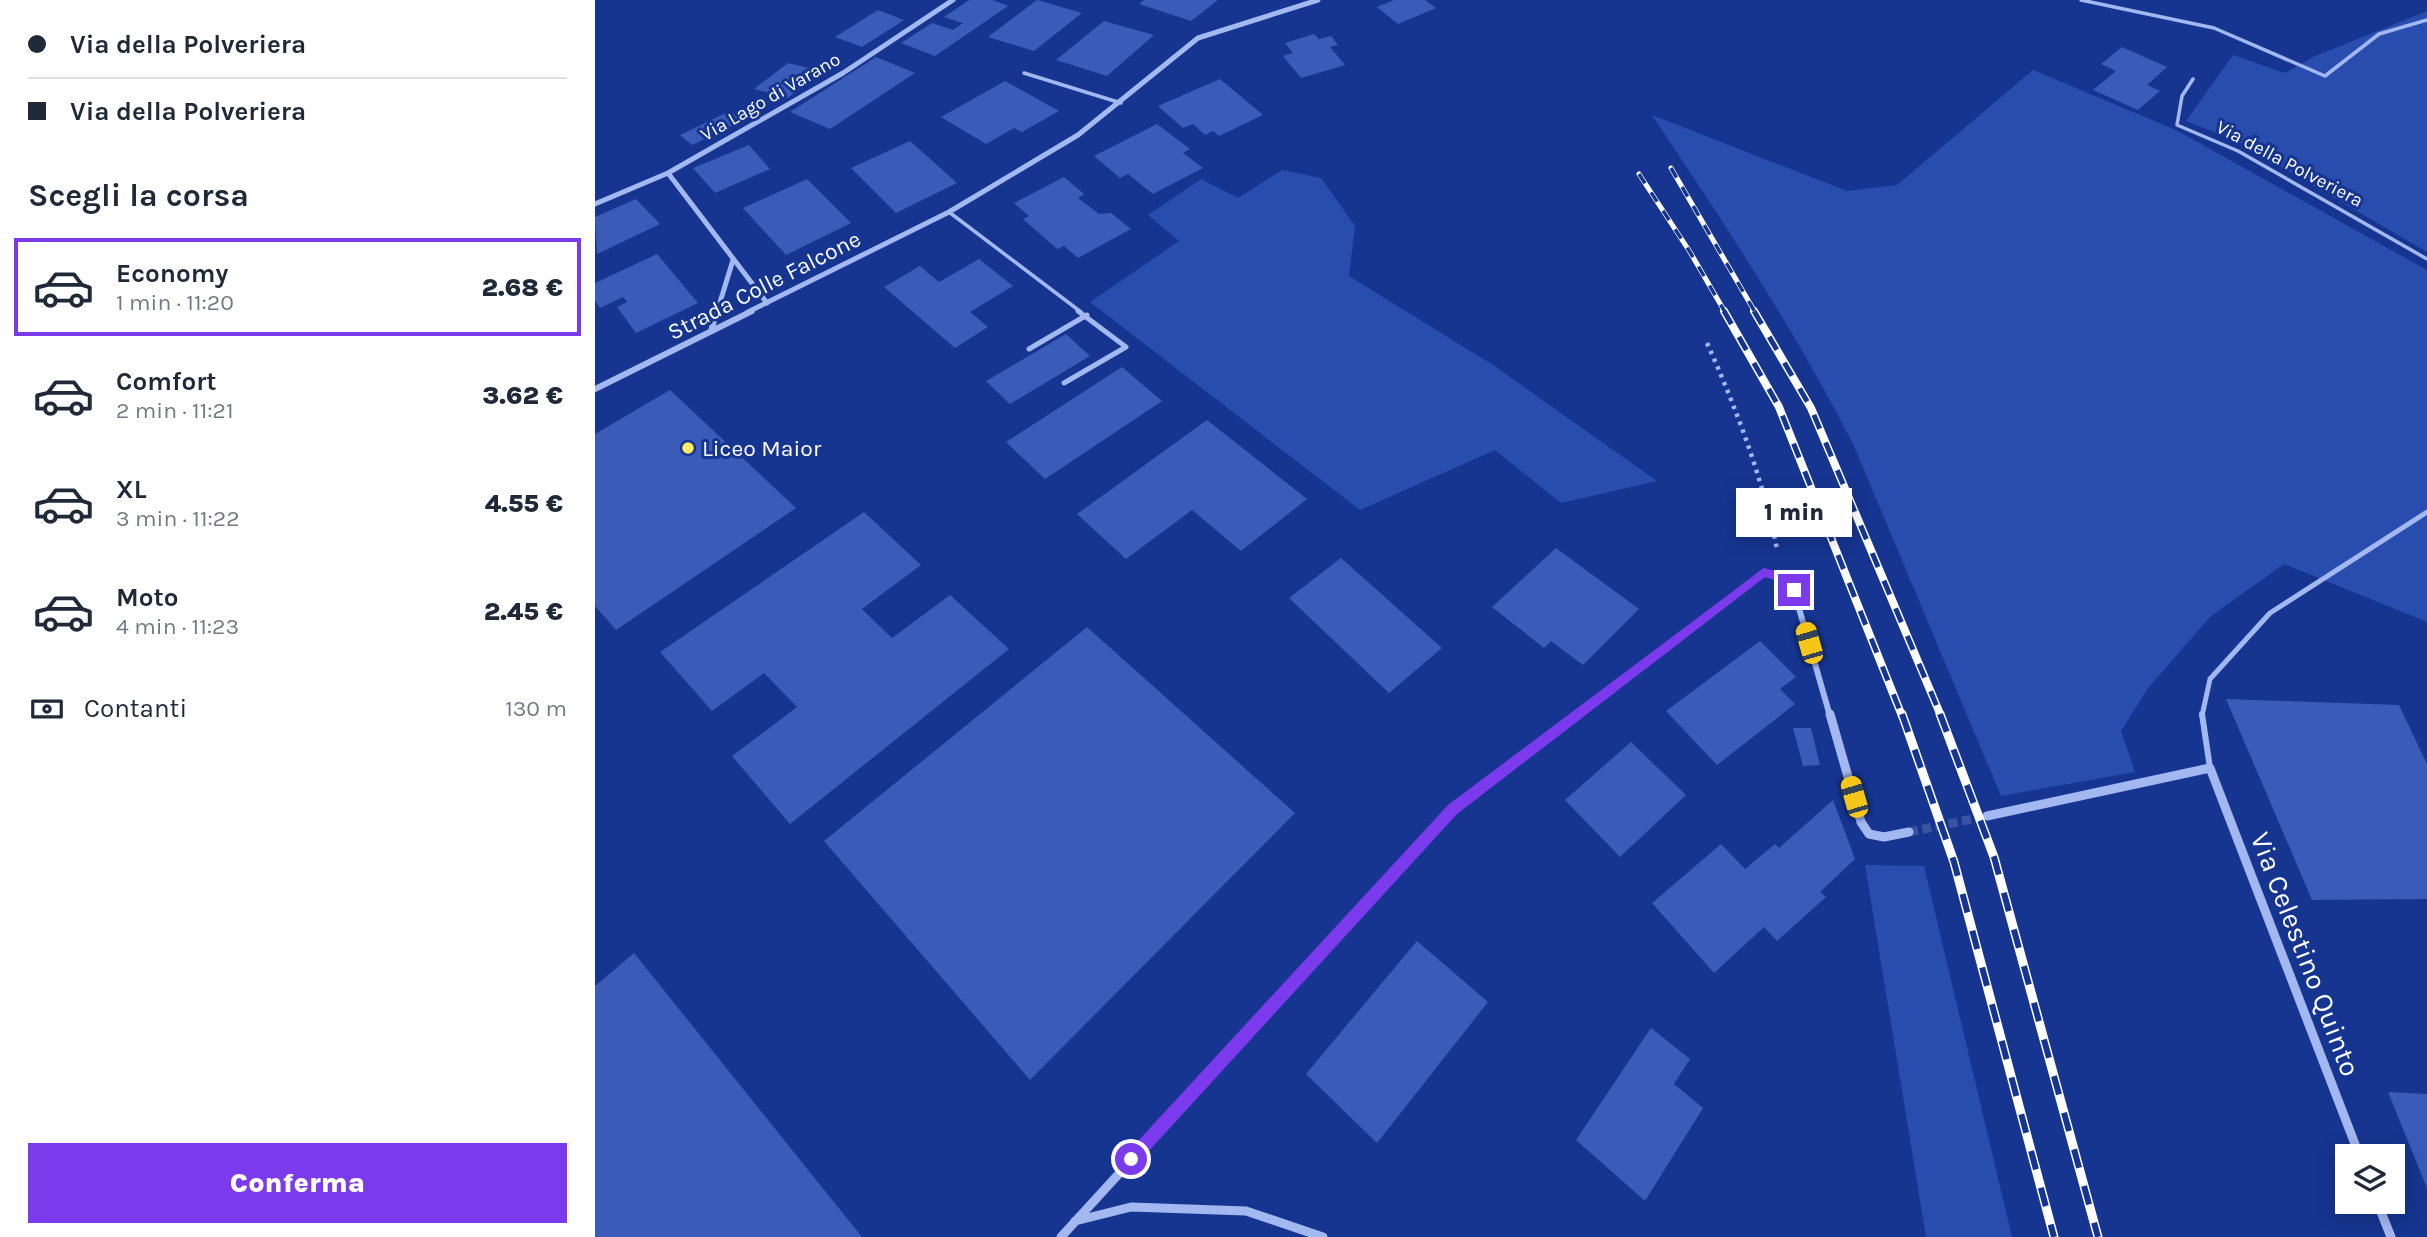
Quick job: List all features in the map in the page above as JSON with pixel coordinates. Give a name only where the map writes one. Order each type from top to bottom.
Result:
[{"type":"street","name":"Via Lago di Varano","points":[[595,204],[668,173],[843,73],[953,0]]},
{"type":"street","name":"Strada Colle Falcone","points":[[595,389],[949,212],[1078,135],[1121,103],[1198,38],[1318,0]]},
{"type":"street","points":[[668,173],[768,303]]},
{"type":"street","points":[[711,331],[733,260]]},
{"type":"street","points":[[1061,1237],[1452,810],[1764,572],[1782,578],[1794,590],[1861,821],[1869,834],[1884,836],[1909,832]]},
{"type":"street","points":[[1987,816],[2210,768]]},
{"type":"street","name":"Via Celestino Quinto","points":[[2210,768],[2355,1144]]},
{"type":"street","points":[[1074,1221],[1131,1207],[1246,1211],[1322,1237]]},
{"type":"street","points":[[2382,1214],[2391,1237]]},
{"type":"lane","points":[[2081,0],[2214,28],[2325,75],[2379,34],[2427,20]]},
{"type":"lane","points":[[1024,72],[1121,103]]},
{"type":"lane","name":"Via della Polveriera","points":[[2193,79],[2182,96],[2177,125],[2238,151],[2427,259]]},
{"type":"lane","points":[[949,212],[1126,347],[1065,383]]},
{"type":"lane","points":[[1029,349],[1087,315]]},
{"type":"lane","points":[[2210,768],[2201,719],[2210,679],[2270,613],[2427,512]]},
{"type":"path","points":[[1706,343],[1739,413],[1765,492],[1782,578]]},
{"type":"shaded area","points":[[2427,11],[2427,252],[2237,141],[2186,121],[2233,55],[2285,73],[2313,57]]},
{"type":"shaded area","points":[[2033,70],[2176,130],[2427,270],[2427,622],[2284,564],[2211,616],[2149,687],[2121,731],[2135,772],[2001,796],[1854,446],[1783,319],[1652,115],[1847,191],[1897,185]]},
{"type":"shaded area","points":[[1282,170],[1321,178],[1355,226],[1349,276],[1493,365],[1657,481],[1561,503],[1495,450],[1360,510],[1090,302],[1179,241],[1148,215],[1201,179],[1238,198]]},
{"type":"shaded area","points":[[1865,865],[1924,866],[2012,1237],[1926,1237]]},
{"type":"building","points":[[969,0],[992,0],[1008,6],[935,56],[901,43],[932,23],[953,30],[963,23],[944,17]]},
{"type":"building","points":[[1037,0],[1082,13],[1034,51],[988,37]]},
{"type":"building","points":[[1144,0],[1218,0],[1191,21],[1139,4]]},
{"type":"building","points":[[1394,0],[1425,0],[1436,8],[1398,24],[1377,7]]},
{"type":"building","points":[[878,10],[904,20],[862,47],[835,37]]},
{"type":"building","points":[[1104,21],[1154,35],[1107,76],[1056,60]]},
{"type":"building","points":[[1314,34],[1319,39],[1331,36],[1338,45],[1330,47],[1345,65],[1301,78],[1283,56],[1293,53],[1285,43]]},
{"type":"building","points":[[2122,47],[2167,67],[2147,85],[2160,91],[2138,110],[2093,90],[2116,71],[2101,64]]},
{"type":"building","points":[[876,57],[915,73],[830,129],[790,112]]},
{"type":"building","points":[[788,63],[821,71],[788,98],[754,89]]},
{"type":"building","points":[[1220,79],[1263,115],[1219,136],[1213,131],[1205,135],[1193,124],[1183,128],[1158,106]]},
{"type":"building","points":[[1005,81],[1059,111],[1022,132],[1014,128],[986,144],[941,117]]},
{"type":"building","points":[[730,111],[742,121],[692,145],[680,135]]},
{"type":"building","points":[[1157,124],[1190,149],[1183,153],[1203,168],[1153,194],[1128,174],[1120,178],[1094,156]]},
{"type":"building","points":[[910,141],[957,183],[896,213],[851,168]]},
{"type":"building","points":[[749,145],[770,169],[715,193],[693,168]]},
{"type":"building","points":[[1064,177],[1084,194],[1078,198],[1099,214],[1111,213],[1131,229],[1078,258],[1064,246],[1057,249],[1023,219],[1029,216],[1014,203]]},
{"type":"building","points":[[807,179],[851,223],[786,255],[743,208]]},
{"type":"building","points":[[636,199],[660,224],[597,254],[595,217]]},
{"type":"building","points":[[657,254],[698,303],[636,333],[617,307],[627,302],[623,297],[600,308],[595,301],[595,283]]},
{"type":"building","points":[[979,259],[1013,286],[970,312],[988,327],[955,348],[884,287],[920,266],[939,282]]},
{"type":"building","points":[[1066,334],[1090,356],[1010,404],[986,381]]},
{"type":"building","points":[[1122,367],[1162,401],[1045,479],[1006,442]]},
{"type":"building","name":"Liceo Maior","points":[[670,390],[796,508],[616,630],[595,606],[595,434]]},
{"type":"building","points":[[1207,420],[1307,499],[1241,551],[1192,510],[1126,559],[1077,514]]},
{"type":"building","points":[[864,512],[921,565],[862,609],[892,638],[950,595],[1009,649],[790,824],[732,756],[797,707],[764,673],[712,711],[660,652]]},
{"type":"building","points":[[1556,548],[1639,609],[1583,665],[1551,641],[1544,648],[1492,607]]},
{"type":"building","points":[[1341,558],[1442,648],[1389,693],[1289,598]]},
{"type":"building","points":[[1087,627],[1295,813],[1030,1080],[824,841]]},
{"type":"building","points":[[1760,641],[1796,677],[1780,689],[1795,704],[1717,765],[1666,711]]},
{"type":"building","points":[[2226,699],[2399,705],[2427,764],[2427,899],[2312,900]]},
{"type":"building","points":[[1793,728],[1811,728],[1820,765],[1803,766]]},
{"type":"building","points":[[1631,742],[1686,795],[1620,857],[1565,800]]},
{"type":"building","points":[[1833,800],[1855,859],[1820,892],[1826,897],[1777,941],[1764,927],[1714,973],[1652,903],[1721,844],[1745,869],[1775,844],[1779,848]]},
{"type":"building","points":[[1417,941],[1488,1002],[1377,1143],[1306,1074]]},
{"type":"building","points":[[634,953],[862,1237],[595,1237],[595,986]]},
{"type":"building","points":[[1651,1028],[1690,1059],[1674,1084],[1703,1108],[1645,1201],[1576,1140]]},
{"type":"building","points":[[2388,1092],[2427,1094],[2427,1188]]},
{"type":"tunnel","points":[[1909,832],[1987,816]]},
{"type":"railway","points":[[1671,168],[1755,312]]},
{"type":"railway","points":[[1639,174],[1725,312]]},
{"type":"railway","points":[[1724,311],[1779,407],[1902,716]]},
{"type":"railway","points":[[1754,311],[1811,408],[1941,716]]},
{"type":"railway","points":[[1902,714],[1954,862],[2054,1237]]},
{"type":"railway","points":[[1940,714],[1994,857],[2098,1237]]},
{"type":"place","name":"Liceo Maior","points":[[688,448]]},
{"type":"route","points":[[1131,1159],[1452,810],[1764,572],[1782,578],[1794,590]]}]
